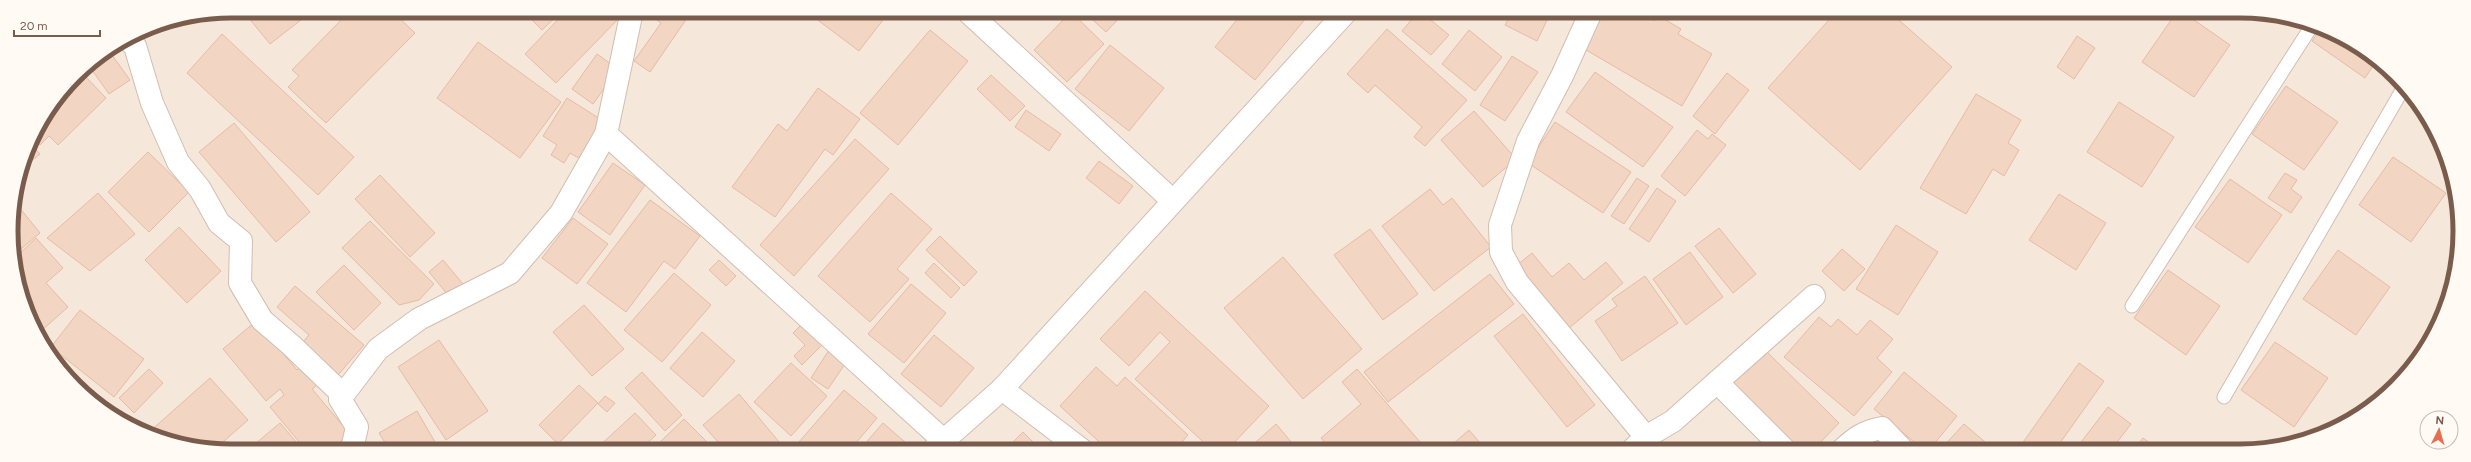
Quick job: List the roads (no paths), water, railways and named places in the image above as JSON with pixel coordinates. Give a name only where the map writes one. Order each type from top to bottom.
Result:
[{"type":"street","points":[[340,398],[378,349],[419,319],[510,274],[561,213],[606,134],[631,18]]},
{"type":"street","points":[[975,18],[1173,201]]},
{"type":"street","points":[[939,444],[1002,389],[1341,18]]},
{"type":"street","points":[[1588,18],[1562,76],[1528,141],[1500,225],[1501,252],[1517,282],[1639,443],[1673,421],[1814,296]]},
{"type":"street","points":[[131,43],[135,46],[152,103],[178,162],[200,189],[219,223],[241,241],[240,283],[262,320],[291,345],[340,392],[340,398],[357,427],[353,444]]},
{"type":"street","points":[[606,134],[937,444]]},
{"type":"street","points":[[1717,382],[1779,444]]},
{"type":"street","points":[[1002,389],[1074,444]]},
{"type":"street","points":[[1848,444],[1858,435],[1869,430],[1882,428],[1897,444]]},
{"type":"lane","points":[[2132,306],[2309,29]]},
{"type":"lane","points":[[2224,397],[2401,92]]}]
